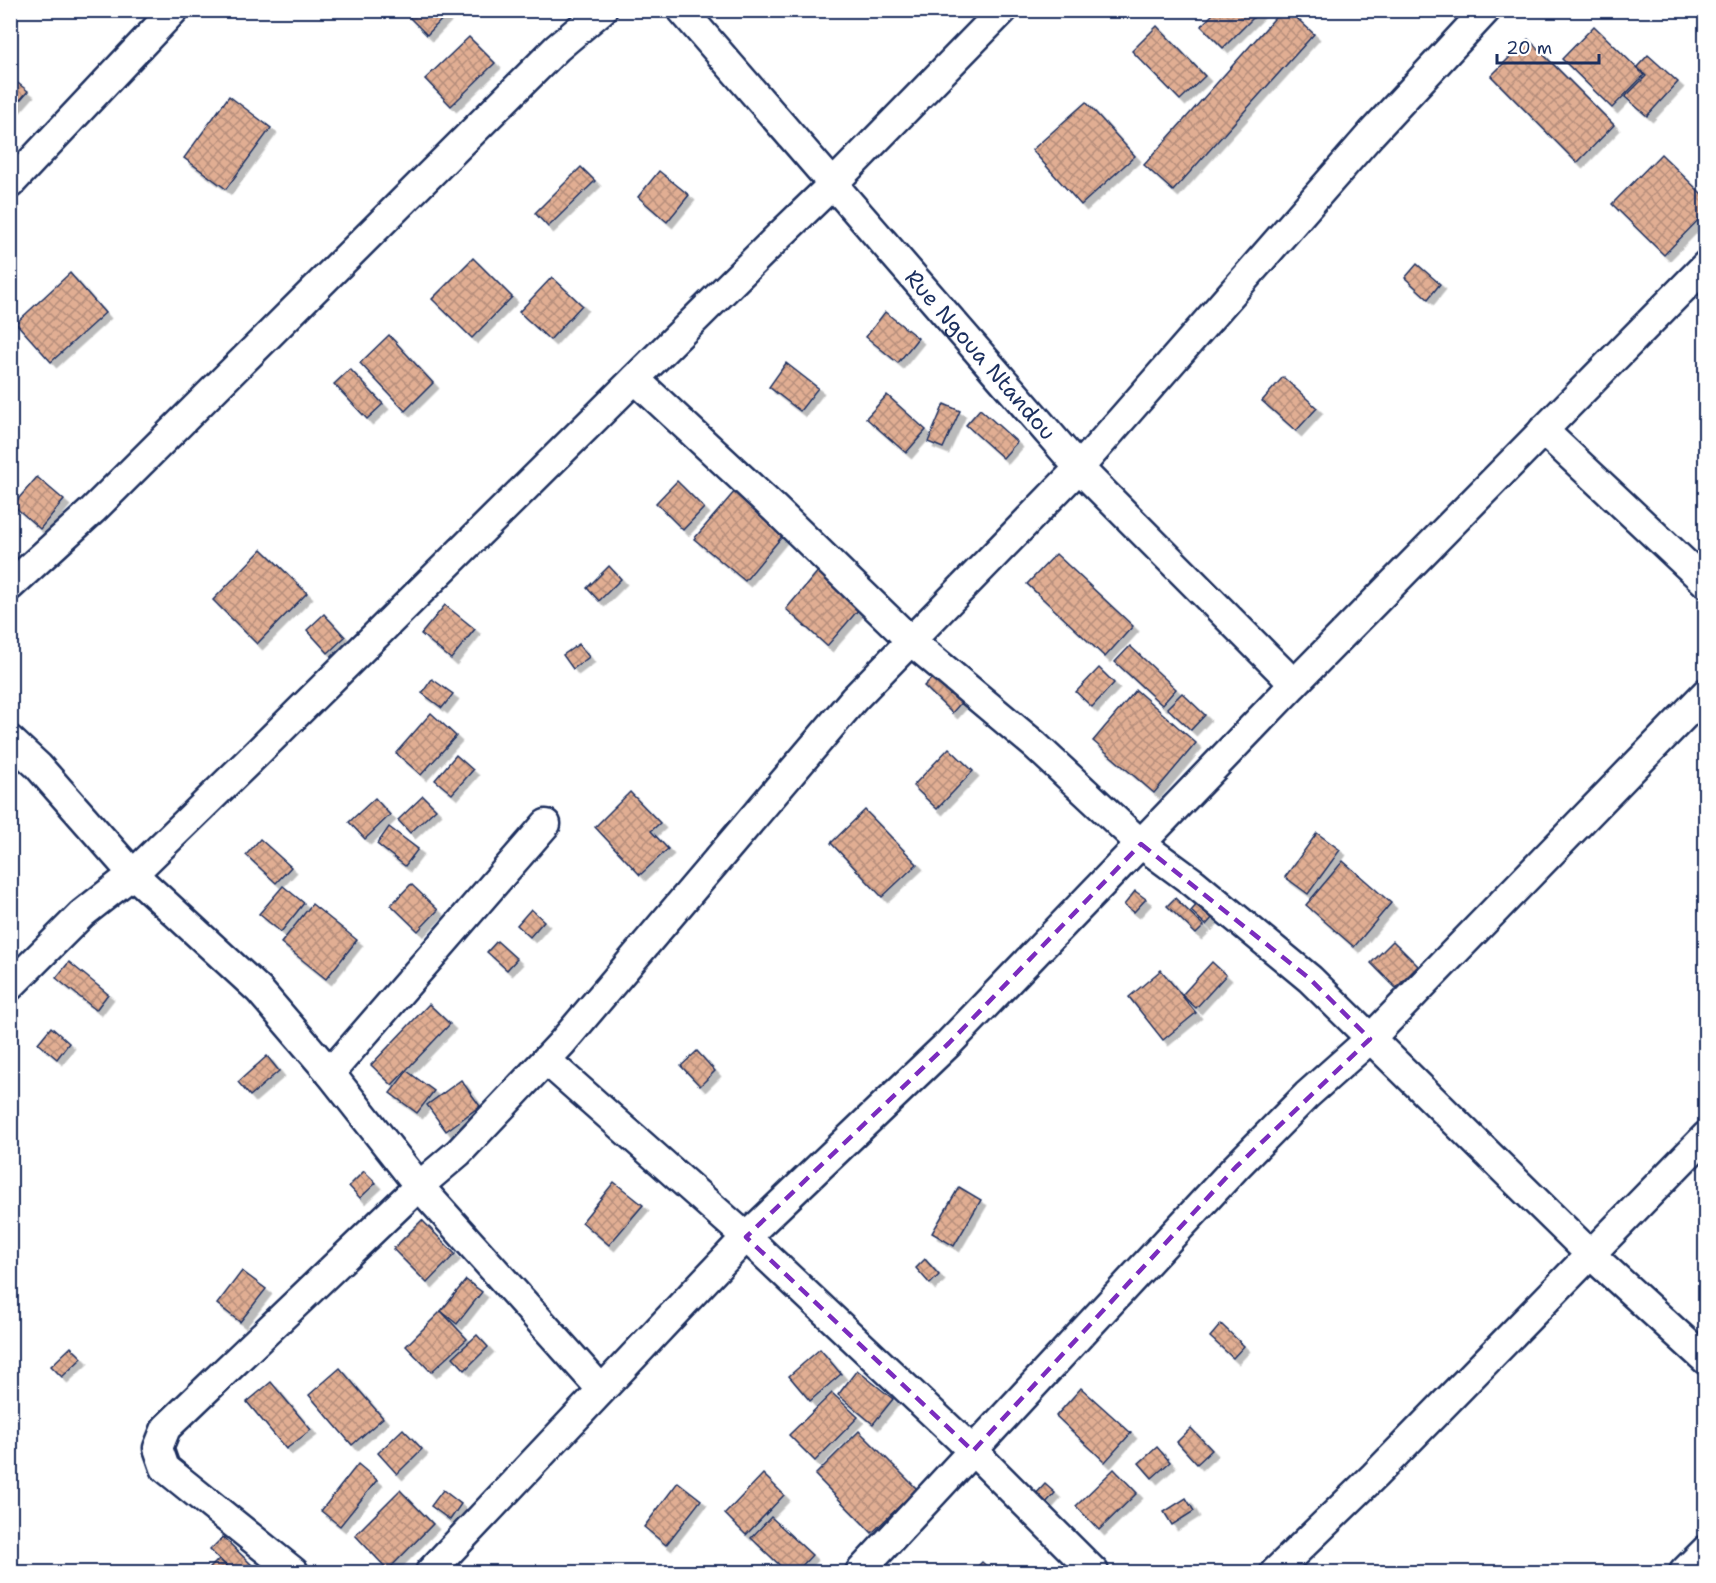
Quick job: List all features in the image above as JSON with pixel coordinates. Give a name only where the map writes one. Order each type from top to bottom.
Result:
[{"type":"street","points":[[10,184],[174,10]]},
{"type":"street","points":[[10,586],[93,510],[557,48],[602,10]]},
{"type":"street","name":"Rue Ngoua Ntandou","points":[[682,10],[1079,468],[1294,684]]},
{"type":"street","points":[[10,986],[82,914],[133,874],[832,185],[1003,10]]},
{"type":"street","points":[[294,1572],[165,1468],[158,1448],[166,1428],[419,1186],[459,1152],[546,1060],[854,699],[1079,468],[1371,134],[1486,10]]},
{"type":"street","points":[[430,1572],[746,1237],[949,1043],[1294,684],[1706,265]]},
{"type":"street","points":[[634,379],[775,509],[911,641],[1035,746],[1141,844],[1194,883],[1302,972],[1590,1254],[1706,1360]]},
{"type":"street","points":[[1543,430],[1706,583]]},
{"type":"street","points":[[860,1572],[1236,1167],[1307,1095],[1370,1039],[1706,693]]},
{"type":"street","points":[[10,740],[38,766],[133,874],[259,990],[330,1073],[419,1186],[601,1389]]},
{"type":"street","points":[[330,1073],[546,824]]},
{"type":"street","points":[[546,1060],[746,1237],[973,1451],[1094,1572]]},
{"type":"street","points":[[1275,1572],[1374,1476],[1706,1136]]},
{"type":"street","points":[[1684,1572],[1706,1550]]},
{"type":"highlighted area","points":[[1141,844],[1310,979],[1370,1039],[1236,1167],[973,1451],[746,1237],[949,1043]]},
{"type":"building","points":[[406,10],[451,10],[427,35],[404,12]]},
{"type":"building","points":[[1217,10],[1261,10],[1223,48],[1201,26]]},
{"type":"building","points":[[1282,10],[1288,10],[1314,34],[1173,191],[1144,165]]},
{"type":"building","points":[[1157,26],[1205,76],[1180,100],[1132,51]]},
{"type":"building","points":[[1594,26],[1644,75],[1612,108],[1562,59]]},
{"type":"building","points":[[469,37],[495,63],[451,106],[425,79]]},
{"type":"building","points":[[1528,39],[1614,125],[1577,163],[1491,76]]},
{"type":"building","points":[[1648,55],[1678,82],[1647,116],[1625,97],[1646,76],[1637,67]]},
{"type":"building","points":[[10,77],[28,91],[14,107],[10,104]]},
{"type":"building","points":[[229,96],[271,128],[226,189],[184,158]]},
{"type":"building","points":[[1086,102],[1135,156],[1081,205],[1032,150]]},
{"type":"building","points":[[1661,154],[1706,198],[1706,212],[1664,255],[1612,204]]},
{"type":"building","points":[[581,167],[595,181],[548,227],[535,213]]},
{"type":"building","points":[[659,171],[689,195],[667,222],[638,197]]},
{"type":"building","points":[[473,258],[512,297],[472,338],[432,299]]},
{"type":"building","points":[[1417,264],[1440,284],[1428,299],[1405,278]]},
{"type":"building","points":[[70,273],[105,313],[51,362],[16,323]]},
{"type":"building","points":[[552,277],[582,305],[550,340],[519,312]]},
{"type":"building","points":[[885,312],[918,338],[898,363],[866,337]]},
{"type":"building","points":[[389,335],[433,383],[405,411],[360,363]]},
{"type":"building","points":[[786,363],[818,388],[800,411],[769,387]]},
{"type":"building","points":[[350,369],[383,404],[367,419],[334,384]]},
{"type":"building","points":[[1283,377],[1317,408],[1296,431],[1262,401]]},
{"type":"building","points":[[887,395],[926,430],[906,453],[866,418]]},
{"type":"building","points":[[944,404],[960,411],[943,448],[928,442]]},
{"type":"building","points":[[980,409],[1017,442],[1003,458],[966,425]]},
{"type":"building","points":[[37,477],[64,500],[40,529],[13,505]]},
{"type":"building","points":[[677,481],[704,508],[683,530],[656,503]]},
{"type":"building","points":[[741,484],[790,527],[745,581],[694,539]]},
{"type":"building","points":[[262,549],[307,593],[257,644],[213,600]]},
{"type":"building","points":[[1056,554],[1133,626],[1105,657],[1027,584]]},
{"type":"building","points":[[830,557],[872,594],[827,646],[786,609]]},
{"type":"building","points":[[609,566],[621,579],[599,601],[587,588]]},
{"type":"building","points":[[445,605],[475,629],[451,659],[421,634]]},
{"type":"building","points":[[324,614],[345,637],[328,653],[307,630]]},
{"type":"building","points":[[579,644],[589,657],[573,669],[563,655]]},
{"type":"building","points":[[1130,646],[1176,689],[1162,705],[1115,662]]},
{"type":"building","points":[[1099,668],[1114,683],[1092,707],[1076,692]]},
{"type":"building","points":[[939,671],[966,697],[952,713],[924,686]]},
{"type":"building","points":[[432,679],[453,694],[442,708],[422,693]]},
{"type":"building","points":[[1136,690],[1196,743],[1154,793],[1093,741]]},
{"type":"building","points":[[1182,693],[1205,715],[1191,730],[1167,708]]},
{"type":"building","points":[[431,713],[456,736],[421,775],[396,753]]},
{"type":"building","points":[[949,748],[973,771],[937,809],[913,786]]},
{"type":"building","points":[[456,755],[473,770],[452,794],[435,780]]},
{"type":"building","points":[[630,792],[660,823],[651,831],[668,849],[640,875],[595,827]]},
{"type":"building","points":[[423,796],[436,809],[410,833],[398,820]]},
{"type":"building","points":[[375,798],[390,815],[365,839],[349,822]]},
{"type":"building","points":[[865,810],[917,864],[882,897],[831,843]]},
{"type":"building","points":[[389,827],[418,849],[405,866],[377,844]]},
{"type":"building","points":[[1317,833],[1340,850],[1308,894],[1285,877]]},
{"type":"building","points":[[260,839],[291,867],[276,883],[246,855]]},
{"type":"building","points":[[1343,861],[1391,903],[1354,947],[1306,905]]},
{"type":"building","points":[[411,884],[438,910],[418,931],[391,905]]},
{"type":"building","points":[[283,886],[304,903],[281,932],[259,914]]},
{"type":"building","points":[[1135,891],[1146,899],[1134,912],[1124,905]]},
{"type":"building","points":[[1175,898],[1204,926],[1196,934],[1167,906]]},
{"type":"building","points":[[1198,903],[1213,917],[1206,925],[1191,911]]},
{"type":"building","points":[[312,904],[357,940],[326,979],[281,943]]},
{"type":"building","points":[[531,909],[544,921],[530,937],[517,925]]},
{"type":"building","points":[[497,941],[517,959],[507,970],[487,952]]},
{"type":"building","points":[[1393,941],[1418,966],[1396,988],[1371,963]]},
{"type":"building","points":[[69,962],[108,994],[96,1010],[56,978]]},
{"type":"building","points":[[1212,962],[1226,975],[1196,1008],[1182,995]]},
{"type":"building","points":[[1161,970],[1196,1013],[1163,1040],[1129,997]]},
{"type":"building","points":[[429,1004],[450,1024],[392,1085],[371,1065]]},
{"type":"building","points":[[51,1027],[69,1043],[57,1059],[38,1043]]},
{"type":"building","points":[[697,1051],[715,1071],[700,1086],[681,1066]]},
{"type":"building","points":[[267,1056],[279,1071],[250,1096],[238,1082]]},
{"type":"building","points":[[407,1071],[434,1091],[417,1113],[390,1093]]},
{"type":"building","points":[[461,1080],[480,1106],[446,1131],[427,1105]]},
{"type":"building","points":[[364,1171],[376,1183],[360,1198],[349,1186]]},
{"type":"building","points":[[614,1182],[643,1205],[609,1245],[582,1222]]},
{"type":"building","points":[[959,1187],[981,1200],[954,1246],[932,1233]]},
{"type":"building","points":[[422,1220],[455,1254],[427,1283],[393,1249]]},
{"type":"building","points":[[925,1259],[939,1275],[930,1284],[916,1268]]},
{"type":"building","points":[[242,1271],[266,1289],[240,1322],[217,1304]]},
{"type":"building","points":[[466,1280],[482,1292],[457,1324],[441,1311]]},
{"type":"building","points":[[441,1311],[467,1339],[431,1372],[406,1346]]},
{"type":"building","points":[[1221,1324],[1244,1346],[1233,1358],[1210,1337]]},
{"type":"building","points":[[477,1335],[488,1347],[465,1370],[453,1357]]},
{"type":"building","points":[[71,1347],[82,1358],[62,1377],[51,1366]]},
{"type":"building","points":[[820,1349],[841,1374],[810,1401],[789,1376]]},
{"type":"building","points":[[340,1368],[383,1418],[352,1445],[309,1395]]},
{"type":"building","points":[[857,1370],[893,1399],[873,1424],[838,1395]]},
{"type":"building","points":[[271,1382],[311,1430],[286,1449],[247,1402]]},
{"type":"building","points":[[1081,1388],[1131,1433],[1105,1462],[1056,1416]]},
{"type":"building","points":[[832,1393],[858,1417],[815,1461],[789,1435]]},
{"type":"building","points":[[1191,1428],[1212,1450],[1197,1464],[1177,1442]]},
{"type":"building","points":[[403,1429],[422,1449],[397,1474],[378,1453]]},
{"type":"building","points":[[859,1431],[917,1489],[872,1533],[815,1475]]},
{"type":"building","points":[[1157,1447],[1170,1462],[1152,1478],[1139,1463]]},
{"type":"building","points":[[358,1464],[377,1480],[340,1526],[321,1511]]},
{"type":"building","points":[[1114,1469],[1137,1493],[1099,1530],[1076,1506]]},
{"type":"building","points":[[763,1474],[784,1495],[746,1535],[725,1514]]},
{"type":"building","points":[[678,1482],[701,1500],[666,1545],[644,1527]]},
{"type":"building","points":[[1045,1484],[1055,1493],[1043,1506],[1033,1497]]},
{"type":"building","points":[[400,1490],[433,1524],[388,1570],[355,1535]]},
{"type":"building","points":[[443,1490],[461,1504],[450,1520],[431,1506]]},
{"type":"building","points":[[1186,1498],[1194,1511],[1172,1525],[1164,1512]]},
{"type":"building","points":[[771,1517],[812,1555],[796,1572],[787,1572],[751,1538]]},
{"type":"building","points":[[223,1537],[257,1570],[255,1572],[233,1572],[210,1550]]},
{"type":"building","points":[[219,1559],[232,1572],[206,1572]]},
{"type":"building","points":[[982,1562],[993,1572],[972,1572]]}]
